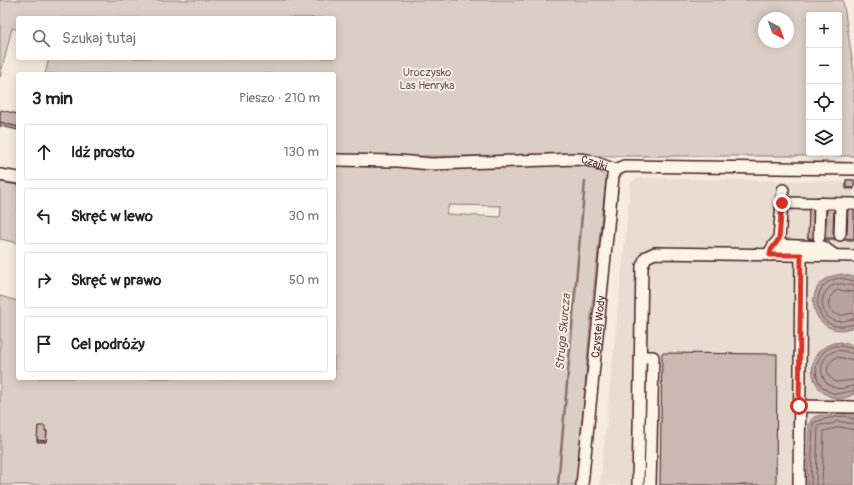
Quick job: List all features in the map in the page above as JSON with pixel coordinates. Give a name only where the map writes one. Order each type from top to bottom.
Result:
[{"type":"street","name":"Czajki","points":[[336,160],[432,164],[577,159],[588,160],[616,170],[624,166],[854,169]]},
{"type":"street","name":"Czystej Wody","points":[[582,485],[613,176],[616,170]]},
{"type":"street","points":[[0,175],[16,178]]},
{"type":"street","points":[[772,250],[779,239],[783,190]]},
{"type":"street","points":[[782,203],[854,204]]},
{"type":"street","points":[[819,237],[820,204]]},
{"type":"street","points":[[840,235],[841,204]]},
{"type":"street","points":[[638,485],[642,266],[646,257],[655,253],[823,248],[834,256]]},
{"type":"street","points":[[772,250],[801,255],[854,256]]},
{"type":"street","points":[[799,485],[801,255]]},
{"type":"street","points":[[640,357],[653,357],[650,485]]},
{"type":"street","points":[[799,406],[854,407]]},
{"type":"street","points":[[639,413],[652,413]]},
{"type":"street","points":[[638,470],[650,470]]},
{"type":"shaded area","points":[[639,178],[846,182],[846,191],[854,189],[854,485],[600,485],[631,182]]},
{"type":"green space","name":"Uroczysko Las Henryka","points":[[0,0],[843,0],[854,72],[854,156],[842,156],[842,12],[806,12],[806,156],[336,156],[336,72],[46,72],[48,60],[336,60],[336,16],[16,16],[16,29],[12,28],[0,77]]},
{"type":"green space","points":[[336,162],[582,165],[599,171],[606,178],[591,314],[577,485],[0,485],[0,296],[16,300],[16,380],[336,380]],"holes":[[[449,205],[501,206],[500,217],[446,214]]]},
{"type":"green space","points":[[0,182],[16,185],[16,243],[0,239]]},
{"type":"water","points":[[841,274],[854,277],[854,327],[839,330],[828,327],[819,319],[814,309],[814,298],[818,287],[827,279]]},
{"type":"water","points":[[840,342],[854,345],[854,394],[840,398],[829,396],[820,389],[814,378],[812,367],[816,356],[825,347]]},
{"type":"water","points":[[831,412],[850,412],[854,416],[854,485],[807,485],[809,424],[812,418],[821,415],[831,416]]},
{"type":"building","points":[[1,110],[16,114],[16,126],[0,122]]},
{"type":"building","points":[[846,180],[854,180],[854,188],[846,187]]},
{"type":"building","points":[[809,209],[813,209],[813,238],[808,238]]},
{"type":"building","points":[[827,209],[834,209],[833,233],[835,238],[825,238]]},
{"type":"building","points":[[848,209],[854,209],[854,239],[844,238],[847,233]]},
{"type":"building","points":[[662,353],[777,354],[776,485],[660,485]]},
{"type":"building","points":[[38,426],[45,426],[45,431],[47,431],[46,441],[37,440]]},
{"type":"waterway","name":"Struga Skurcza","points":[[558,485],[585,181]]},
{"type":"route","points":[[782,203],[779,239],[771,250],[770,255],[801,255],[799,406]]}]
